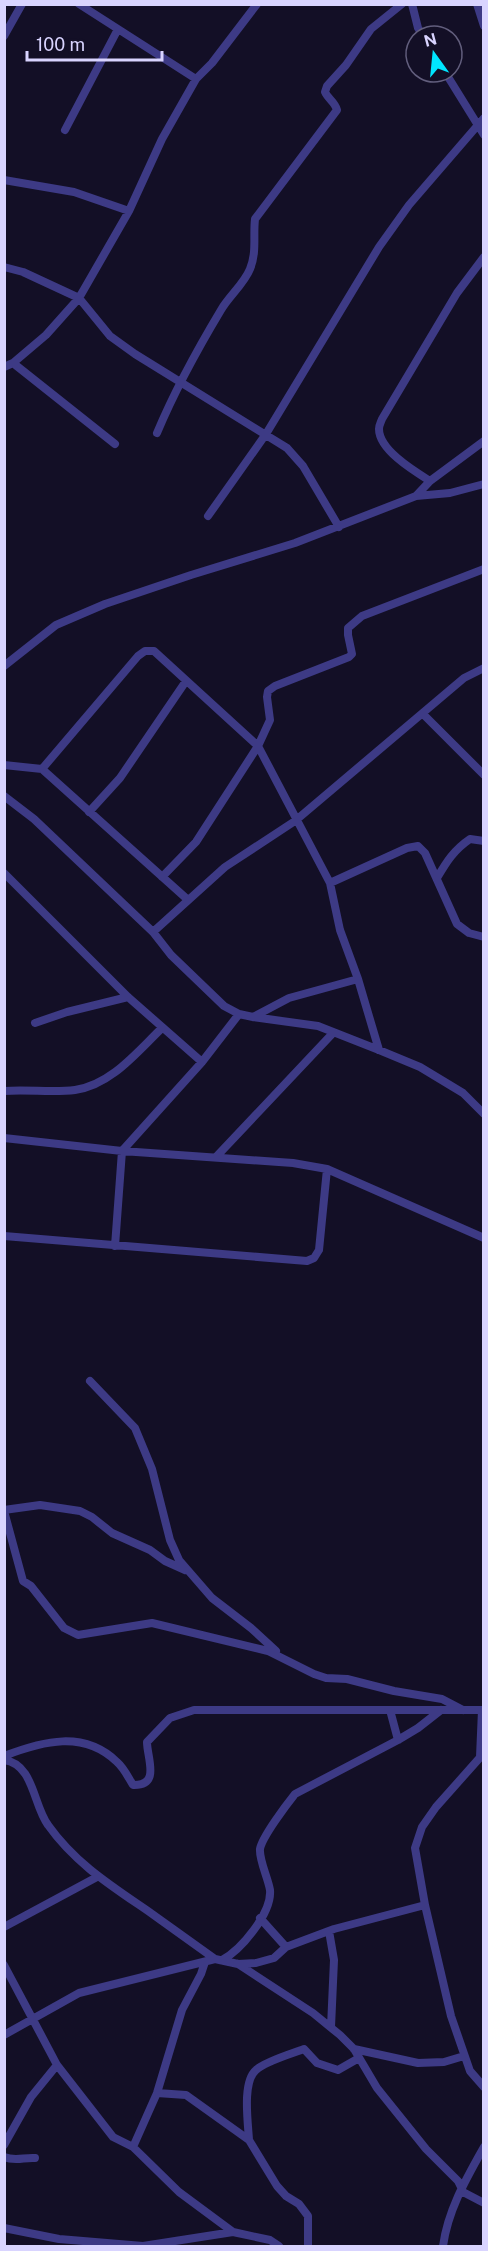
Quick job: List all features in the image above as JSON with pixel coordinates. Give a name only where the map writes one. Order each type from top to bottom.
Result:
[{"type":"street","points":[[4,36],[22,4]]},
{"type":"street","points":[[79,4],[196,79]]},
{"type":"street","points":[[115,444],[9,365],[46,335],[79,298],[129,212],[162,140],[196,79],[212,63],[257,4]]},
{"type":"street","points":[[157,432],[179,382],[222,308],[250,270],[256,247],[253,234],[255,219],[337,110],[325,92],[327,86],[346,65],[371,29],[402,4]]},
{"type":"street","points":[[412,4],[417,24]]},
{"type":"street","points":[[477,4],[483,26]]},
{"type":"street","points":[[65,130],[118,29]]},
{"type":"street","points":[[452,84],[483,135]]},
{"type":"street","points":[[208,516],[266,434],[379,247],[409,205],[483,118]]},
{"type":"street","points":[[4,180],[74,192],[129,212]]},
{"type":"street","points":[[430,481],[399,461],[383,440],[379,429],[382,419],[456,293],[483,256]]},
{"type":"street","points":[[4,267],[23,272],[79,298],[110,336],[179,382],[287,448],[303,466],[339,527]]},
{"type":"street","points":[[416,496],[430,481],[483,441]]},
{"type":"street","points":[[4,666],[56,624],[105,604],[295,543],[416,496],[450,493],[483,484]]},
{"type":"street","points":[[162,876],[196,842],[258,746],[270,720],[268,691],[275,686],[349,657],[352,654],[348,628],[362,616],[483,569]]},
{"type":"street","points":[[42,769],[138,656],[145,651],[154,651],[258,746],[330,883],[340,930],[358,979],[379,1050]]},
{"type":"street","points":[[153,932],[225,867],[295,820],[464,678],[483,668]]},
{"type":"street","points":[[89,812],[120,778],[186,681]]},
{"type":"street","points":[[423,714],[483,775]]},
{"type":"street","points":[[4,765],[42,769],[188,899]]},
{"type":"street","points":[[5,798],[34,819],[153,932],[171,956],[224,1006],[239,1014],[253,1017],[318,1026],[420,1067],[463,1093],[483,1114]]},
{"type":"street","points":[[437,878],[450,854],[462,844],[470,839],[483,841]]},
{"type":"street","points":[[330,883],[407,848],[418,846],[425,853],[457,924],[469,933],[483,937]]},
{"type":"street","points":[[4,873],[128,997],[202,1062]]},
{"type":"street","points":[[253,1017],[289,998],[358,979]]},
{"type":"street","points":[[35,1023],[67,1012],[128,997]]},
{"type":"street","points":[[115,1246],[122,1151],[202,1062],[239,1014]]},
{"type":"street","points":[[4,1091],[74,1090],[97,1085],[128,1062],[162,1028]]},
{"type":"street","points":[[216,1157],[333,1033]]},
{"type":"street","points":[[4,1138],[122,1151],[293,1163],[327,1169],[483,1238]]},
{"type":"street","points":[[4,1236],[307,1261],[314,1258],[319,1250],[327,1169]]},
{"type":"street","points":[[90,1382],[135,1428],[152,1469],[170,1540],[179,1560],[212,1598],[251,1628],[283,1658]]},
{"type":"street","points":[[186,1570],[112,1533],[92,1517],[80,1511],[40,1505],[4,1510],[23,1581],[31,1586],[64,1628],[71,1633],[92,1634],[152,1623],[235,1641],[268,1651],[320,1676],[346,1678],[393,1691],[442,1700],[464,1710]]},
{"type":"street","points":[[4,1758],[32,1745],[66,1740],[86,1743],[119,1763],[133,1785],[138,1785],[150,1778],[152,1773],[147,1742],[161,1725],[184,1712],[204,1709],[483,1710],[482,1755],[436,1807],[422,1827],[415,1848],[425,1905],[451,2016],[470,2071],[483,2087]]},
{"type":"street","points":[[390,1710],[398,1740]]},
{"type":"street","points":[[4,2036],[79,1993],[218,1960],[234,1953],[245,1942],[269,1903],[270,1892],[260,1849],[295,1794],[398,1740],[441,1710]]},
{"type":"street","points":[[4,1758],[25,1771],[46,1822],[71,1855],[97,1877],[218,1960],[238,1964],[256,1963],[274,1958],[286,1947],[329,1930],[425,1905]]},
{"type":"street","points":[[4,1927],[97,1877]]},
{"type":"street","points":[[260,1918],[286,1947]]},
{"type":"street","points":[[329,1930],[334,1968],[331,2027]]},
{"type":"street","points":[[133,2147],[157,2093],[182,2010],[205,1962]]},
{"type":"street","points":[[238,1964],[313,2013],[354,2049],[376,2088],[426,2149],[458,2181],[461,2190],[483,2203]]},
{"type":"street","points":[[4,1965],[57,2065],[112,2137],[133,2147],[179,2192],[233,2232]]},
{"type":"street","points":[[249,2140],[248,2086],[251,2074],[258,2068],[304,2049],[317,2063],[338,2070],[359,2058]]},
{"type":"street","points":[[354,2049],[418,2064],[437,2063],[464,2056]]},
{"type":"street","points":[[4,2145],[31,2097],[57,2065]]},
{"type":"street","points":[[157,2093],[186,2095],[249,2140],[277,2186],[286,2196],[299,2204],[308,2216],[308,2247]]},
{"type":"street","points":[[443,2247],[446,2227],[461,2190],[483,2147]]},
{"type":"street","points":[[4,2157],[20,2161],[29,2157],[36,2158]]},
{"type":"street","points":[[4,2228],[59,2239],[143,2246],[233,2232],[270,2240],[279,2247]]}]
